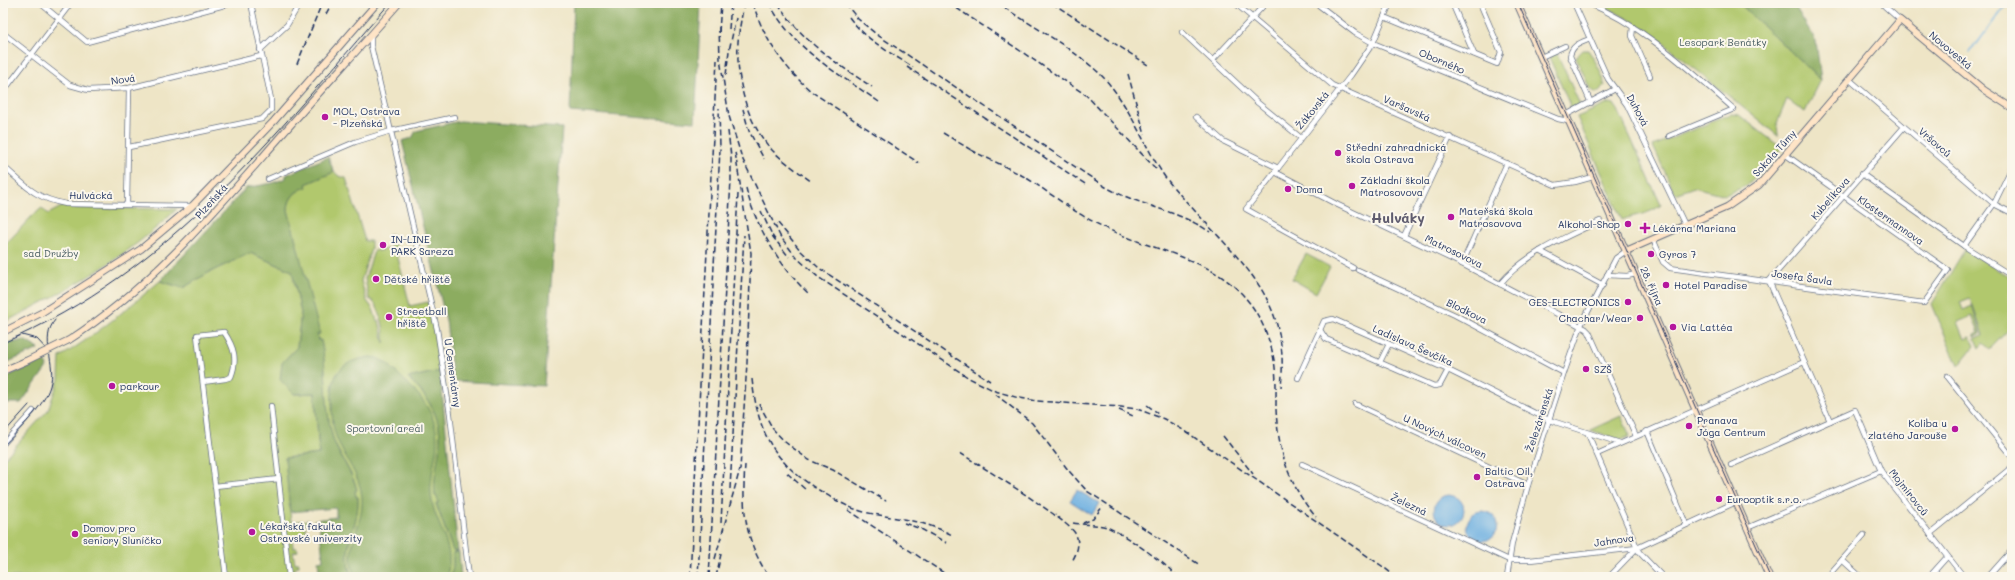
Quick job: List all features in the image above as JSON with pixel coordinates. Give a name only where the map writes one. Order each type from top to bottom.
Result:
[{"type":"main road","name":"Plzeňská","points":[[3,332],[41,313],[141,249],[192,206],[274,121],[377,3]]},
{"type":"main road","name":"Plzeňská","points":[[3,371],[69,340],[115,308],[169,259],[218,209],[399,3]]},
{"type":"main road","name":"28. října","points":[[1516,3],[1768,577]]},
{"type":"main road","name":"Sokola Tůmy","points":[[1626,251],[1727,207],[1759,185],[1900,20]]},
{"type":"main road","name":"Novoveská","points":[[1900,20],[1982,89],[2012,108]]},
{"type":"street","points":[[40,3],[87,42],[232,3]]},
{"type":"street","points":[[3,92],[72,3]]},
{"type":"street","points":[[129,147],[262,119],[270,110],[271,99],[251,3]]},
{"type":"street","points":[[260,50],[287,25],[300,3]]},
{"type":"street","name":"Varšavská","points":[[1235,3],[1332,85],[1555,185],[1575,182],[1593,176]]},
{"type":"street","points":[[1213,60],[1266,3]]},
{"type":"street","name":"Oborného","points":[[1316,3],[1355,34],[1558,119],[1567,118]]},
{"type":"street","name":"Žákovská","points":[[1353,268],[1246,209],[1341,89],[1374,42],[1390,3]]},
{"type":"street","points":[[1452,3],[1474,54]]},
{"type":"street","points":[[1384,18],[1497,64],[1501,52],[1480,3]]},
{"type":"street","name":"Duhová","points":[[1574,3],[1590,39],[1615,89],[1627,105],[1685,225]]},
{"type":"street","points":[[1588,3],[1633,26],[1681,62],[1734,109],[1669,136]]},
{"type":"street","name":"Novoveská","points":[[1881,3],[1900,20]]},
{"type":"street","points":[[1633,26],[1632,36],[1650,76]]},
{"type":"street","points":[[1182,32],[1258,103],[1301,138]]},
{"type":"street","name":"Nová","points":[[3,33],[70,84],[88,90],[129,88],[261,56]]},
{"type":"street","name":"U Cementárny","points":[[371,35],[371,46],[438,329],[450,414],[469,577]]},
{"type":"street","points":[[1590,39],[1576,44],[1570,56],[1591,103]]},
{"type":"street","points":[[1541,57],[1565,46]]},
{"type":"street","name":"Vršovců","points":[[1850,80],[1994,204],[2012,213]]},
{"type":"street","points":[[127,204],[129,88]]},
{"type":"street","points":[[1567,118],[1615,89]]},
{"type":"street","points":[[268,180],[354,142],[391,131],[455,117]]},
{"type":"street","name":"Matrosovova","points":[[1196,117],[1223,141],[1338,205],[1462,264],[1581,325]]},
{"type":"street","name":"Kubelíkova","points":[[1770,281],[1904,127]]},
{"type":"street","points":[[1404,236],[1450,137]]},
{"type":"street","name":"Klostermannova","points":[[1786,155],[1843,197],[1948,270]]},
{"type":"street","points":[[1462,264],[1507,163]]},
{"type":"street","name":"Hulvácká","points":[[3,166],[37,196],[54,202],[66,204],[192,206]]},
{"type":"street","points":[[1964,246],[1994,204],[2012,168]]},
{"type":"street","points":[[1862,174],[1964,246],[2012,276]]},
{"type":"street","points":[[1500,284],[1510,272],[1540,252],[1564,237],[1600,221]]},
{"type":"street","name":"Josefa Šavla","points":[[1653,240],[1663,262],[1670,268],[1924,303],[1948,270]]},
{"type":"street","name":"Železárenská","points":[[1507,577],[1512,543],[1528,485],[1581,325],[1618,256],[1626,251]]},
{"type":"street","points":[[1540,252],[1603,285]]},
{"type":"street","name":"Blodkova","points":[[1358,270],[1455,315],[1564,373]]},
{"type":"street","points":[[1607,275],[1626,276],[1636,274]]},
{"type":"street","points":[[1731,466],[1830,421],[1770,281]]},
{"type":"street","name":"Ladislava Ševčíka","points":[[1298,378],[1324,321],[1333,319],[1448,370],[1549,420],[1620,444]]},
{"type":"street","points":[[1581,325],[1589,332],[1636,436]]},
{"type":"street","points":[[1320,330],[1326,339],[1438,386],[1442,382],[1448,370]]},
{"type":"street","points":[[203,382],[225,379],[231,376],[235,367],[236,356],[231,342],[224,332],[197,335],[226,577]]},
{"type":"street","points":[[1380,362],[1389,344]]},
{"type":"street","points":[[1597,454],[1804,362]]},
{"type":"street","points":[[1947,376],[2012,457]]},
{"type":"street","name":"U Nových válcoven","points":[[1355,404],[1528,485]]},
{"type":"street","points":[[271,406],[289,577]]},
{"type":"street","name":"Mojmírovců","points":[[1830,421],[1855,410],[1881,471],[1964,577]]},
{"type":"street","points":[[3,444],[33,411]]},
{"type":"street","points":[[1646,431],[1686,524]]},
{"type":"street","points":[[1588,434],[1636,548],[1663,577]]},
{"type":"street","name":"Železná","points":[[1302,464],[1509,560]]},
{"type":"street","points":[[1930,534],[2012,467]]},
{"type":"street","points":[[1747,528],[1881,471]]},
{"type":"street","points":[[215,486],[279,479]]},
{"type":"street","name":"Jahnova","points":[[1509,560],[1530,560],[1636,548],[1736,502]]},
{"type":"street","points":[[1827,577],[1864,535]]},
{"type":"street","points":[[1609,577],[1636,548]]},
{"type":"street","points":[[1988,577],[2012,550]]},
{"type":"street","points":[[1929,577],[1947,557]]},
{"type":"street","points":[[1842,560],[1861,577]]},
{"type":"green space","points":[[574,3],[701,3],[695,122],[570,112]]},
{"type":"green space","name":"Lesopark Benátky","points":[[1599,3],[1739,3],[1821,80],[1805,112],[1787,99],[1777,123],[1778,136],[1646,29]]},
{"type":"green space","points":[[1739,3],[1793,3],[1816,41],[1821,80]]},
{"type":"green space","points":[[1583,50],[1588,50],[1602,77],[1605,86],[1599,92],[1594,92],[1590,89],[1576,57]]},
{"type":"green space","points":[[1557,53],[1580,105],[1571,108],[1549,57]]},
{"type":"green space","points":[[1610,103],[1614,104],[1618,110],[1661,205],[1647,213],[1622,220],[1577,117]]},
{"type":"green space","points":[[1731,114],[1739,115],[1779,146],[1781,151],[1748,185],[1725,195],[1694,187],[1675,194],[1653,146]]},
{"type":"green space","points":[[460,121],[562,128],[544,386],[453,381],[446,320],[402,141],[412,138],[416,131]]},
{"type":"green space","points":[[328,157],[334,172],[306,184],[307,187],[296,192],[289,202],[288,210],[320,334],[317,334],[319,341],[321,340],[325,364],[328,411],[332,435],[337,449],[352,476],[357,490],[355,491],[356,497],[358,497],[358,508],[348,556],[352,577],[325,577],[324,570],[319,570],[318,561],[323,560],[319,522],[315,522],[314,520],[336,517],[336,508],[290,512],[285,458],[319,454],[315,393],[294,394],[280,380],[282,363],[297,347],[301,313],[292,271],[250,253],[208,273],[183,288],[160,281],[246,188],[273,183],[286,178],[286,175]]},
{"type":"green space","name":"Sportovní areál","points":[[334,172],[339,176],[346,178],[365,241],[371,241],[371,249],[361,281],[367,301],[373,309],[377,321],[379,320],[384,343],[384,331],[379,311],[369,299],[365,279],[374,251],[391,248],[388,235],[392,234],[410,306],[428,302],[435,328],[440,371],[408,378],[422,393],[433,410],[439,429],[440,440],[435,479],[435,496],[437,496],[438,503],[436,504],[453,551],[459,552],[453,553],[453,567],[450,577],[352,577],[349,566],[348,547],[356,518],[358,497],[356,497],[355,490],[357,490],[352,476],[332,435],[329,424],[321,341],[319,341],[317,334],[319,334],[288,210],[291,199],[296,193],[306,187],[306,184]]},
{"type":"green space","name":"sad Družby","points":[[63,206],[77,208],[177,209],[145,237],[91,275],[3,323],[3,247],[33,215],[42,208],[48,214]]},
{"type":"green space","points":[[1965,249],[2012,279],[2012,326],[1990,349],[1983,343],[1979,348],[1975,339],[1983,335],[1970,298],[1960,302],[1963,310],[1972,306],[1981,334],[1975,337],[1975,335],[1979,333],[1972,316],[1958,322],[1965,339],[1970,337],[1974,346],[1958,366],[1932,304]]},
{"type":"green space","points":[[250,253],[292,271],[301,313],[297,347],[282,363],[294,394],[315,393],[319,454],[285,458],[291,522],[309,520],[309,522],[305,523],[306,533],[310,533],[310,535],[292,537],[293,548],[297,548],[298,551],[293,552],[295,563],[299,563],[299,566],[295,567],[296,577],[3,577],[3,460],[48,410],[59,379],[60,357],[124,311],[160,281],[183,288],[208,273]]},
{"type":"green space","points":[[1306,254],[1330,267],[1316,293],[1292,279]]},
{"type":"green space","points":[[24,340],[39,349],[3,364],[3,345]]},
{"type":"green space","points":[[371,357],[376,358],[388,365],[418,394],[434,421],[437,441],[431,495],[434,511],[448,548],[449,567],[446,577],[355,577],[351,556],[352,546],[362,508],[361,489],[340,447],[336,435],[333,419],[332,395],[335,378],[344,366],[360,359]]},
{"type":"green space","points":[[45,360],[47,367],[21,403],[3,403],[3,378]]},
{"type":"green space","points":[[440,371],[458,551],[453,551],[436,503],[438,503],[437,496],[435,496],[434,484],[440,440],[437,419],[428,401],[416,385],[408,378]]},
{"type":"green space","points":[[1621,416],[1630,436],[1621,440],[1590,430]]},
{"type":"green space","points":[[459,552],[461,577],[450,577],[453,567],[453,553]]},
{"type":"water","points":[[1077,490],[1099,503],[1092,515],[1070,501]]},
{"type":"water","points":[[1449,495],[1455,496],[1463,504],[1463,516],[1455,524],[1449,525],[1443,524],[1435,516],[1434,510],[1435,504],[1443,496]]},
{"type":"water","points":[[1482,511],[1493,515],[1497,526],[1493,537],[1482,541],[1471,537],[1467,526],[1471,515]]},
{"type":"waterway","points":[[1969,52],[1976,45],[2007,3]]},
{"type":"tram line","points":[[3,343],[63,313],[118,278],[169,239],[216,196],[260,150],[390,3]]},
{"type":"tram line","points":[[1518,3],[1770,577]]},
{"type":"tram line","points":[[3,446],[30,418],[47,394],[52,378],[48,335],[50,327],[55,320]]},
{"type":"tram line","points":[[22,335],[37,339],[49,352]]},
{"type":"tram line","points":[[3,434],[29,405]]},
{"type":"railway","points":[[297,64],[322,3]]},
{"type":"railway","points":[[326,14],[332,3]]},
{"type":"railway","points":[[719,32],[721,3]]},
{"type":"railway","points":[[729,29],[731,3]]},
{"type":"railway","points":[[744,3],[738,37],[738,56],[741,85],[749,113],[755,127],[772,150],[812,182]]},
{"type":"railway","points":[[753,3],[762,28],[776,52],[792,73],[802,83],[812,92],[919,163]]},
{"type":"railway","points":[[769,3],[779,20],[817,59],[879,102]]},
{"type":"railway","points":[[778,3],[787,17],[808,40],[845,69],[872,87]]},
{"type":"railway","points":[[845,3],[858,19],[876,34],[1104,186],[1117,193],[1184,218],[1210,232]]},
{"type":"railway","points":[[949,3],[1086,95],[1157,170]]},
{"type":"railway","points":[[997,3],[1076,54],[1110,84],[1127,110],[1165,177],[1247,269],[1261,288],[1271,309],[1279,332],[1282,357],[1281,387]]},
{"type":"railway","points":[[1052,3],[1148,65]]},
{"type":"railway","points":[[849,17],[870,39],[913,67]]},
{"type":"railway","points":[[726,75],[736,18]]},
{"type":"railway","points":[[719,27],[720,59],[729,116],[742,158],[780,236],[796,257],[818,277],[969,378],[995,391],[1019,398],[1037,401],[1137,409],[1164,419],[1185,431],[1396,577]]},
{"type":"railway","points":[[690,577],[717,60]]},
{"type":"railway","points":[[907,67],[1085,184]]},
{"type":"railway","points":[[1128,74],[1145,135]]},
{"type":"railway","points":[[698,577],[720,149],[719,108]]},
{"type":"railway","points":[[743,109],[749,131],[764,159]]},
{"type":"railway","points":[[709,577],[731,180],[731,157],[728,131]]},
{"type":"railway","points":[[943,133],[976,153]]},
{"type":"railway","points":[[971,150],[1028,179],[1094,222],[1120,234],[1198,264],[1221,277],[1242,294],[1258,316],[1271,347],[1275,370],[1277,424],[1282,453],[1292,480],[1299,493],[1316,517]]},
{"type":"railway","points":[[715,559],[740,469],[747,363],[751,253],[735,152]]},
{"type":"railway","points":[[746,188],[762,231],[770,245],[788,271],[808,293]]},
{"type":"railway","points":[[721,523],[738,194]]},
{"type":"railway","points":[[761,211],[773,237],[789,257]]},
{"type":"railway","points":[[778,223],[801,251],[819,268],[990,381]]},
{"type":"railway","points":[[730,489],[744,235]]},
{"type":"railway","points":[[752,379],[759,416],[771,445],[780,458],[805,481],[842,504],[864,512],[908,520],[930,526],[952,535]]},
{"type":"railway","points":[[995,394],[1032,423],[1069,471],[1087,491],[1200,565]]},
{"type":"railway","points":[[759,404],[773,429],[785,442],[809,460],[833,470],[886,501]]},
{"type":"railway","points":[[1147,405],[1158,413]]},
{"type":"railway","points":[[1119,410],[1133,416]]},
{"type":"railway","points":[[1223,436],[1253,474]]},
{"type":"railway","points":[[960,453],[1023,493],[1070,528],[1076,535],[1078,542],[1077,552],[1072,561]]},
{"type":"railway","points":[[745,465],[744,496],[746,523],[754,550],[769,577]]},
{"type":"railway","points":[[787,473],[806,490]]},
{"type":"railway","points":[[1083,523],[1093,519],[1103,506]]},
{"type":"railway","points":[[848,510],[950,577]]},
{"type":"railway","points":[[904,523],[921,529],[947,543]]},
{"type":"railway","points":[[1073,523],[1103,526],[1114,530],[1155,557],[1177,577]]},
{"type":"railway","points":[[716,577],[721,554]]},
{"type":"place","name":"MOL, Ostrava - Plzeňská","points":[[325,117]]},
{"type":"place","name":"Střední zahradnická škola Ostrava","points":[[1338,153]]},
{"type":"place","name":"Základní škola Matrosovova","points":[[1352,186]]},
{"type":"place","name":"Doma","points":[[1288,189]]},
{"type":"place","name":"Mateřská škola Matrosovova","points":[[1451,217]]},
{"type":"place","name":"Alkohol-Shop","points":[[1628,224]]},
{"type":"place","name":"Lékárna Mariana","points":[[1645,228]]},
{"type":"place","name":"IN-LINE PARK Sareza","points":[[383,245]]},
{"type":"place","name":"Gyros 7","points":[[1651,254]]},
{"type":"place","name":"Dětské hřiště","points":[[376,279]]},
{"type":"place","name":"Hotel Paradise","points":[[1666,285]]},
{"type":"place","name":"GES-ELECTRONICS","points":[[1628,302]]},
{"type":"place","name":"Streetball hřiště","points":[[389,317]]},
{"type":"place","name":"Chachar/Wear","points":[[1640,318]]},
{"type":"place","name":"Via Lattéa","points":[[1673,327]]},
{"type":"place","name":"SZŠ","points":[[1586,369]]},
{"type":"place","name":"parkour","points":[[112,386]]},
{"type":"place","name":"Pranava Jóga Centrum","points":[[1689,426]]},
{"type":"place","name":"Koliba u zlatého Jarouše","points":[[1955,429]]},
{"type":"place","name":"Baltic Oil, Ostrava","points":[[1477,477]]},
{"type":"place","name":"Eurooptik s.r.o.","points":[[1719,499]]},
{"type":"place","name":"Lékařská fakulta Ostravské univerzity","points":[[252,532]]},
{"type":"place","name":"Domov pro seniory Sluníčko","points":[[75,534]]},
{"type":"district","name":"Hulváky","points":[[1398,217]]}]
